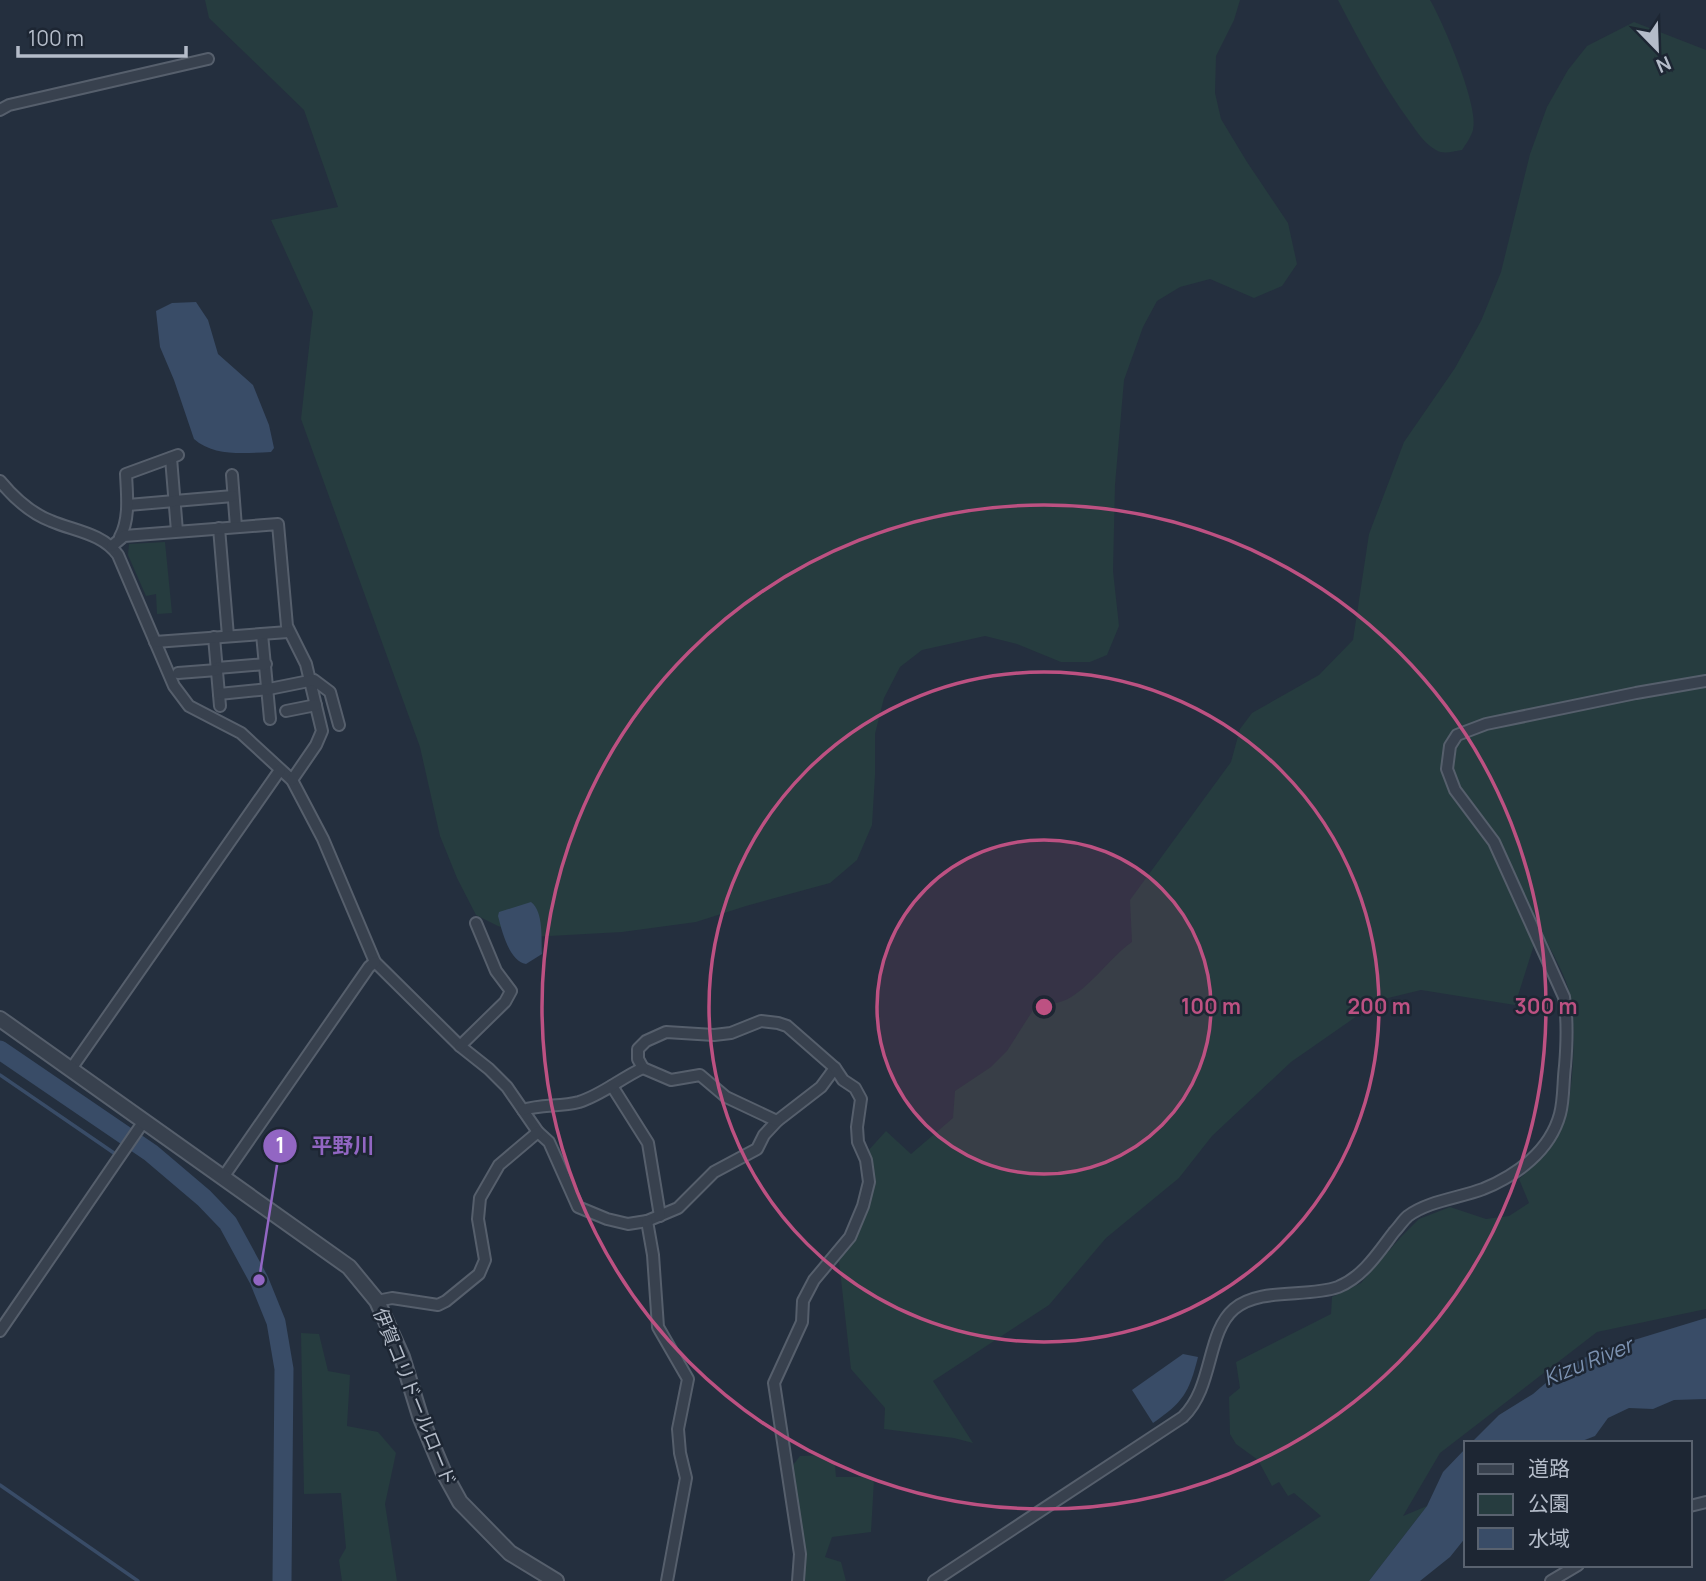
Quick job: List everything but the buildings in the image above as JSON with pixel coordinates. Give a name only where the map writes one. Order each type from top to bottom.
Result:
[{"type":"street","points":[[0,110],[9,105],[208,59]]},
{"type":"street","points":[[177,531],[174,456],[126,474],[128,505],[116,542],[118,555],[174,686],[189,706],[242,733],[292,780],[323,839],[375,962],[460,1046],[508,1087],[538,1132],[549,1142],[578,1207],[628,1224],[647,1221],[678,1208],[714,1172],[757,1149],[764,1135],[777,1121],[821,1087],[835,1068]]},
{"type":"street","points":[[232,475],[236,527]]},
{"type":"street","points":[[0,481],[16,500],[38,515],[116,542],[177,531],[278,524],[288,632],[303,655],[322,735],[292,780]]},
{"type":"street","points":[[128,505],[233,496]]},
{"type":"street","points":[[219,528],[228,636]]},
{"type":"street","points":[[155,642],[288,632]]},
{"type":"street","points":[[262,634],[270,719]]},
{"type":"street","points":[[214,637],[220,706]]},
{"type":"street","points":[[178,673],[266,664]]},
{"type":"street","points":[[219,694],[269,689],[311,680],[330,692],[339,725]]},
{"type":"street","points":[[934,1581],[1183,1417],[1202,1390],[1222,1324],[1233,1310],[1254,1299],[1339,1286],[1363,1271],[1407,1217],[1500,1181],[1518,1172],[1538,1152],[1554,1129],[1561,1110],[1567,1038],[1564,997],[1494,842],[1455,790],[1447,769],[1450,746],[1457,735],[1486,724],[1706,681]]},
{"type":"street","points":[[286,711],[316,705]]},
{"type":"street","points":[[71,1069],[280,770]]},
{"type":"street","points":[[460,1046],[505,1002],[510,991],[496,971],[476,923]]},
{"type":"street","points":[[224,1176],[375,962]]},
{"type":"street","name":"伊賀コリドールロード","points":[[1,1019],[71,1069],[141,1126],[224,1176],[349,1267],[377,1301],[402,1357],[420,1416],[443,1471],[460,1502],[510,1553],[556,1581]]},
{"type":"street","points":[[777,1121],[726,1097],[700,1075],[671,1080],[643,1068],[638,1059],[638,1049],[646,1041],[660,1034],[731,1033],[761,1021],[787,1027],[835,1068],[843,1080],[855,1088],[860,1098],[858,1142],[866,1160],[869,1182],[863,1206],[850,1237],[814,1280],[803,1301],[802,1322],[775,1383],[800,1554],[798,1581]]},
{"type":"street","points":[[523,1110],[578,1102],[643,1068]]},
{"type":"street","points":[[612,1086],[648,1143],[660,1216]]},
{"type":"street","points":[[0,1331],[141,1126]]},
{"type":"street","points":[[377,1301],[392,1298],[438,1305],[479,1274],[485,1260],[478,1219],[480,1198],[499,1165],[538,1132]]},
{"type":"street","points":[[647,1221],[653,1255],[659,1327],[688,1379],[678,1429],[685,1478],[678,1533],[672,1549],[667,1581]]},
{"type":"street","points":[[1551,1581],[1575,1567]]},
{"type":"green space","points":[[205,0],[1240,0],[1234,20],[1216,56],[1215,93],[1221,119],[1288,223],[1297,264],[1282,286],[1254,298],[1210,279],[1180,287],[1157,301],[1143,327],[1124,380],[1115,485],[1113,571],[1119,626],[1107,655],[1090,662],[1061,662],[1017,644],[985,636],[922,650],[900,667],[884,698],[875,734],[872,825],[857,860],[830,883],[696,922],[622,932],[531,937],[476,915],[457,878],[440,836],[420,747],[301,419],[313,312],[271,220],[338,207],[304,110],[209,18]]},
{"type":"green space","points":[[1338,0],[1430,0],[1451,45],[1471,104],[1473,130],[1462,150],[1439,151],[1422,138],[1381,78]]},
{"type":"green space","points":[[1634,22],[1706,50],[1706,1309],[1597,1332],[1440,1453],[1403,1516],[1427,1506],[1369,1581],[1223,1581],[1321,1516],[1294,1493],[1288,1496],[1279,1482],[1272,1486],[1258,1460],[1236,1444],[1230,1434],[1229,1397],[1240,1388],[1236,1362],[1331,1314],[1332,1297],[1361,1283],[1419,1219],[1450,1207],[1486,1219],[1509,1216],[1529,1203],[1519,1179],[1541,1158],[1559,1134],[1568,1105],[1573,1066],[1570,995],[1546,940],[1534,945],[1515,1005],[1421,990],[1380,1000],[1291,1062],[1212,1136],[1179,1178],[1106,1238],[1049,1305],[933,1381],[973,1443],[884,1429],[885,1408],[851,1369],[839,1261],[853,1239],[866,1206],[867,1152],[886,1131],[911,1154],[953,1118],[955,1091],[991,1067],[1007,1051],[1035,1007],[1072,997],[1132,942],[1130,900],[1231,762],[1240,729],[1252,713],[1319,675],[1353,640],[1369,534],[1404,442],[1455,368],[1481,321],[1501,272],[1530,154],[1547,107],[1568,70],[1587,46]]},
{"type":"green space","points":[[165,542],[172,613],[157,614],[156,594],[146,596],[128,555],[129,544]]},
{"type":"green space","points":[[301,1333],[319,1334],[328,1371],[350,1375],[347,1426],[378,1432],[396,1453],[385,1504],[397,1581],[342,1581],[339,1560],[346,1548],[341,1493],[304,1494]]},
{"type":"green space","points":[[823,1455],[835,1465],[836,1477],[867,1477],[874,1480],[871,1532],[832,1537],[825,1557],[841,1562],[846,1581],[801,1581],[790,1469],[800,1456]]},
{"type":"water","points":[[196,302],[208,320],[218,354],[253,385],[269,425],[274,448],[271,452],[220,451],[194,439],[160,347],[156,311],[172,303]]},
{"type":"water","points":[[531,902],[540,919],[542,954],[526,964],[520,962],[511,951],[498,916],[499,912]]},
{"type":"water","name":"Kizu River","points":[[1706,1318],[1706,1399],[1674,1400],[1653,1409],[1629,1408],[1608,1418],[1595,1436],[1582,1441],[1473,1441],[1499,1415],[1533,1394],[1562,1369],[1598,1351]]},
{"type":"water","points":[[1183,1354],[1198,1357],[1188,1388],[1171,1409],[1153,1423],[1132,1390]]},
{"type":"water","points":[[1464,1450],[1464,1540],[1450,1557],[1420,1581],[1369,1581],[1427,1506],[1443,1472]]},
{"type":"waterway","points":[[0,1050],[151,1153],[204,1198],[228,1223],[259,1280],[276,1322],[284,1369],[282,1581]]},
{"type":"waterway","points":[[0,1075],[114,1153]]},
{"type":"waterway","points":[[0,1485],[138,1581]]},
{"type":"place","name":"平野川","points":[[259,1280]]}]
